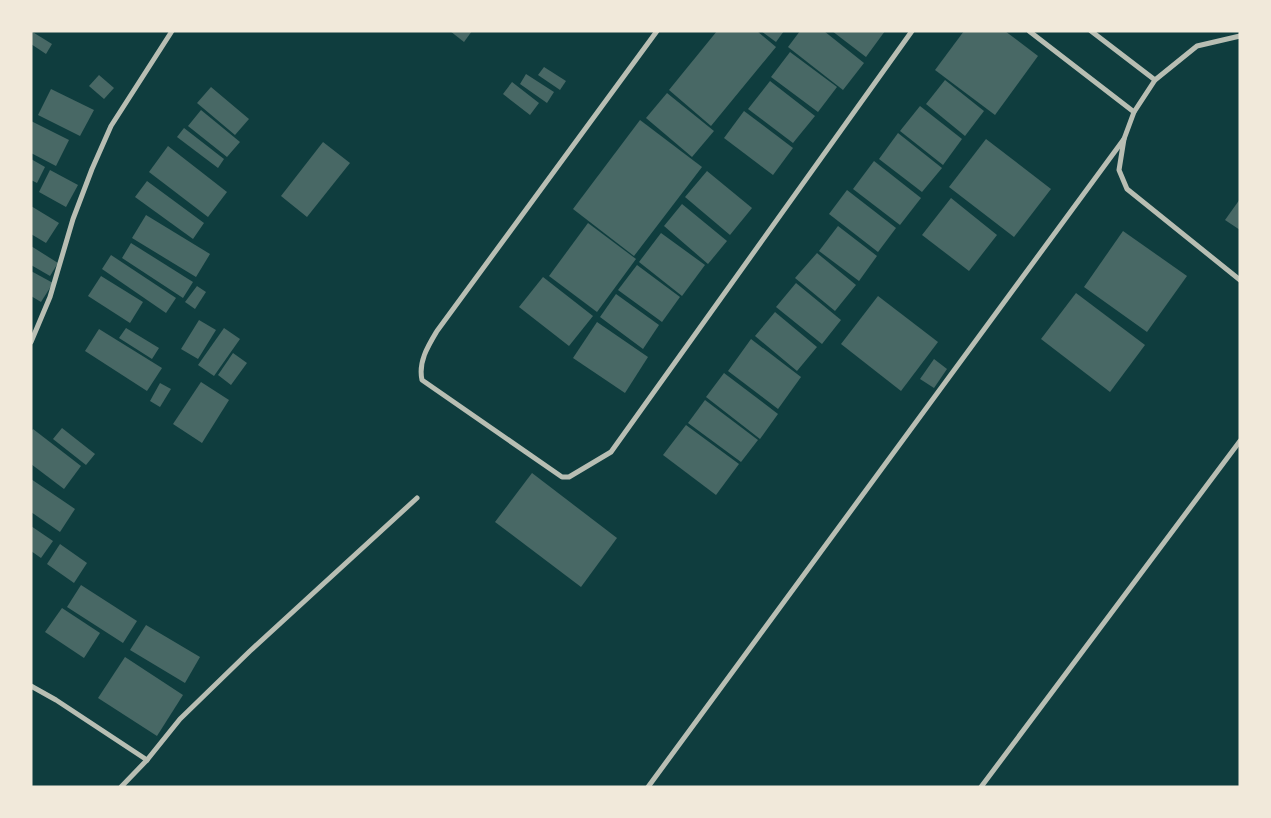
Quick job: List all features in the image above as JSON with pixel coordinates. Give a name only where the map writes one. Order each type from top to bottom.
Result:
[{"type":"street","points":[[31,342],[50,297],[73,219],[111,126],[172,31]]},
{"type":"street","points":[[657,31],[437,331],[425,351],[420,372],[422,380],[562,477],[569,477],[611,452],[912,31]]},
{"type":"street","points":[[1029,31],[1134,112]]},
{"type":"street","points":[[1091,31],[1154,80]]},
{"type":"street","points":[[1240,36],[1197,46],[1154,80],[1134,112],[1124,139],[1119,170],[1127,189],[1240,280]]},
{"type":"street","points":[[648,787],[1124,139]]},
{"type":"street","points":[[981,787],[1240,441]]},
{"type":"street","points":[[121,787],[147,760],[180,719],[243,658],[417,498]]},
{"type":"street","points":[[31,686],[56,700],[147,760]]},
{"type":"building","points":[[31,31],[52,44],[46,54],[31,44]]},
{"type":"building","points":[[450,31],[472,31],[464,42]]},
{"type":"building","points":[[717,31],[757,31],[776,47],[711,126],[669,90]]},
{"type":"building","points":[[761,31],[784,31],[776,42]]},
{"type":"building","points":[[800,31],[824,31],[864,63],[843,90],[788,47]]},
{"type":"building","points":[[832,31],[885,31],[866,57]]},
{"type":"building","points":[[964,31],[1005,31],[1038,56],[995,115],[935,70]]},
{"type":"building","points":[[790,52],[837,87],[818,112],[771,77]]},
{"type":"building","points":[[544,67],[566,81],[560,90],[538,75]]},
{"type":"building","points":[[526,74],[554,92],[547,103],[520,84]]},
{"type":"building","points":[[99,75],[114,88],[104,99],[89,86]]},
{"type":"building","points":[[945,80],[984,111],[965,136],[926,104]]},
{"type":"building","points":[[770,81],[815,116],[793,143],[748,109]]},
{"type":"building","points":[[512,82],[539,103],[530,115],[503,94]]},
{"type":"building","points":[[211,87],[249,119],[235,135],[197,103]]},
{"type":"building","points":[[51,89],[94,110],[80,136],[38,115]]},
{"type":"building","points":[[667,93],[714,131],[692,157],[646,118]]},
{"type":"building","points":[[920,106],[962,139],[943,165],[900,131]]},
{"type":"building","points":[[201,110],[240,142],[227,157],[188,126]]},
{"type":"building","points":[[744,111],[793,148],[773,175],[724,138]]},
{"type":"building","points":[[640,120],[702,167],[634,256],[573,209]]},
{"type":"building","points":[[31,121],[69,140],[56,166],[31,153]]},
{"type":"building","points":[[184,128],[224,159],[218,168],[177,137]]},
{"type":"building","points":[[898,133],[942,168],[922,192],[879,159]]},
{"type":"building","points":[[986,139],[1051,189],[1014,237],[949,187]]},
{"type":"building","points":[[323,142],[350,163],[307,217],[281,196]]},
{"type":"building","points":[[168,146],[227,192],[208,217],[149,172]]},
{"type":"building","points":[[31,159],[45,167],[37,183],[31,180]]},
{"type":"building","points":[[874,161],[921,198],[900,225],[853,189]]},
{"type":"building","points":[[50,170],[78,185],[66,207],[39,192]]},
{"type":"building","points":[[707,171],[752,208],[730,235],[685,197]]},
{"type":"building","points":[[147,181],[204,223],[193,239],[135,197]]},
{"type":"building","points":[[847,190],[896,228],[878,252],[829,214]]},
{"type":"building","points":[[951,198],[997,235],[969,271],[922,235]]},
{"type":"building","points":[[1240,199],[1240,230],[1225,220]]},
{"type":"building","points":[[682,204],[727,241],[708,264],[664,226]]},
{"type":"building","points":[[31,206],[59,223],[46,243],[31,234]]},
{"type":"building","points":[[146,215],[210,254],[196,277],[132,238]]},
{"type":"building","points":[[588,223],[636,259],[597,312],[549,276]]},
{"type":"building","points":[[838,226],[877,256],[859,281],[819,251]]},
{"type":"building","points":[[1123,231],[1187,276],[1147,332],[1084,287]]},
{"type":"building","points":[[661,233],[705,265],[682,296],[639,262]]},
{"type":"building","points":[[131,243],[193,282],[183,298],[122,258]]},
{"type":"building","points":[[31,246],[58,263],[50,276],[31,265]]},
{"type":"building","points":[[817,253],[856,285],[835,311],[795,278]]},
{"type":"building","points":[[111,255],[176,298],[166,313],[102,269]]},
{"type":"building","points":[[637,265],[680,297],[662,322],[618,290]]},
{"type":"building","points":[[31,271],[53,283],[41,302],[31,296]]},
{"type":"building","points":[[101,276],[143,302],[130,323],[88,296]]},
{"type":"building","points":[[543,277],[593,316],[569,346],[519,307]]},
{"type":"building","points":[[796,283],[841,320],[822,344],[776,307]]},
{"type":"building","points":[[197,286],[206,292],[195,309],[185,302]]},
{"type":"building","points":[[1076,293],[1145,345],[1110,392],[1041,339]]},
{"type":"building","points":[[616,294],[659,325],[643,349],[600,317]]},
{"type":"building","points":[[878,296],[938,342],[901,391],[841,344]]},
{"type":"building","points":[[775,312],[817,347],[797,371],[755,336]]},
{"type":"building","points":[[199,320],[216,330],[198,359],[181,349]]},
{"type":"building","points":[[597,322],[648,357],[625,393],[573,358]]},
{"type":"building","points":[[126,328],[159,348],[152,359],[119,338]]},
{"type":"building","points":[[224,328],[240,339],[214,376],[198,365]]},
{"type":"building","points":[[99,329],[162,368],[147,391],[85,351]]},
{"type":"building","points":[[751,339],[801,377],[778,409],[728,371]]},
{"type":"building","points":[[233,353],[247,363],[231,385],[218,375]]},
{"type":"building","points":[[934,359],[947,369],[934,388],[920,379]]},
{"type":"building","points":[[724,373],[778,414],[760,439],[706,397]]},
{"type":"building","points":[[201,382],[229,400],[202,443],[173,424]]},
{"type":"building","points":[[160,383],[171,389],[160,407],[150,401]]},
{"type":"building","points":[[705,400],[758,440],[741,462],[688,423]]},
{"type":"building","points":[[686,425],[739,464],[716,495],[663,455]]},
{"type":"building","points":[[62,428],[95,454],[86,465],[53,439]]},
{"type":"building","points":[[33,429],[81,466],[64,489],[31,464],[31,432]]},
{"type":"building","points":[[532,473],[617,538],[581,587],[495,522]]},
{"type":"building","points":[[31,479],[75,509],[60,532],[31,512]]},
{"type":"building","points":[[31,526],[53,541],[41,558],[31,551]]},
{"type":"building","points":[[60,544],[87,563],[74,583],[47,564]]},
{"type":"building","points":[[81,585],[137,621],[123,643],[67,607]]},
{"type":"building","points":[[62,608],[100,633],[84,658],[45,632]]},
{"type":"building","points":[[146,625],[200,657],[185,683],[130,650]]},
{"type":"building","points":[[125,657],[183,695],[157,736],[98,698]]}]
